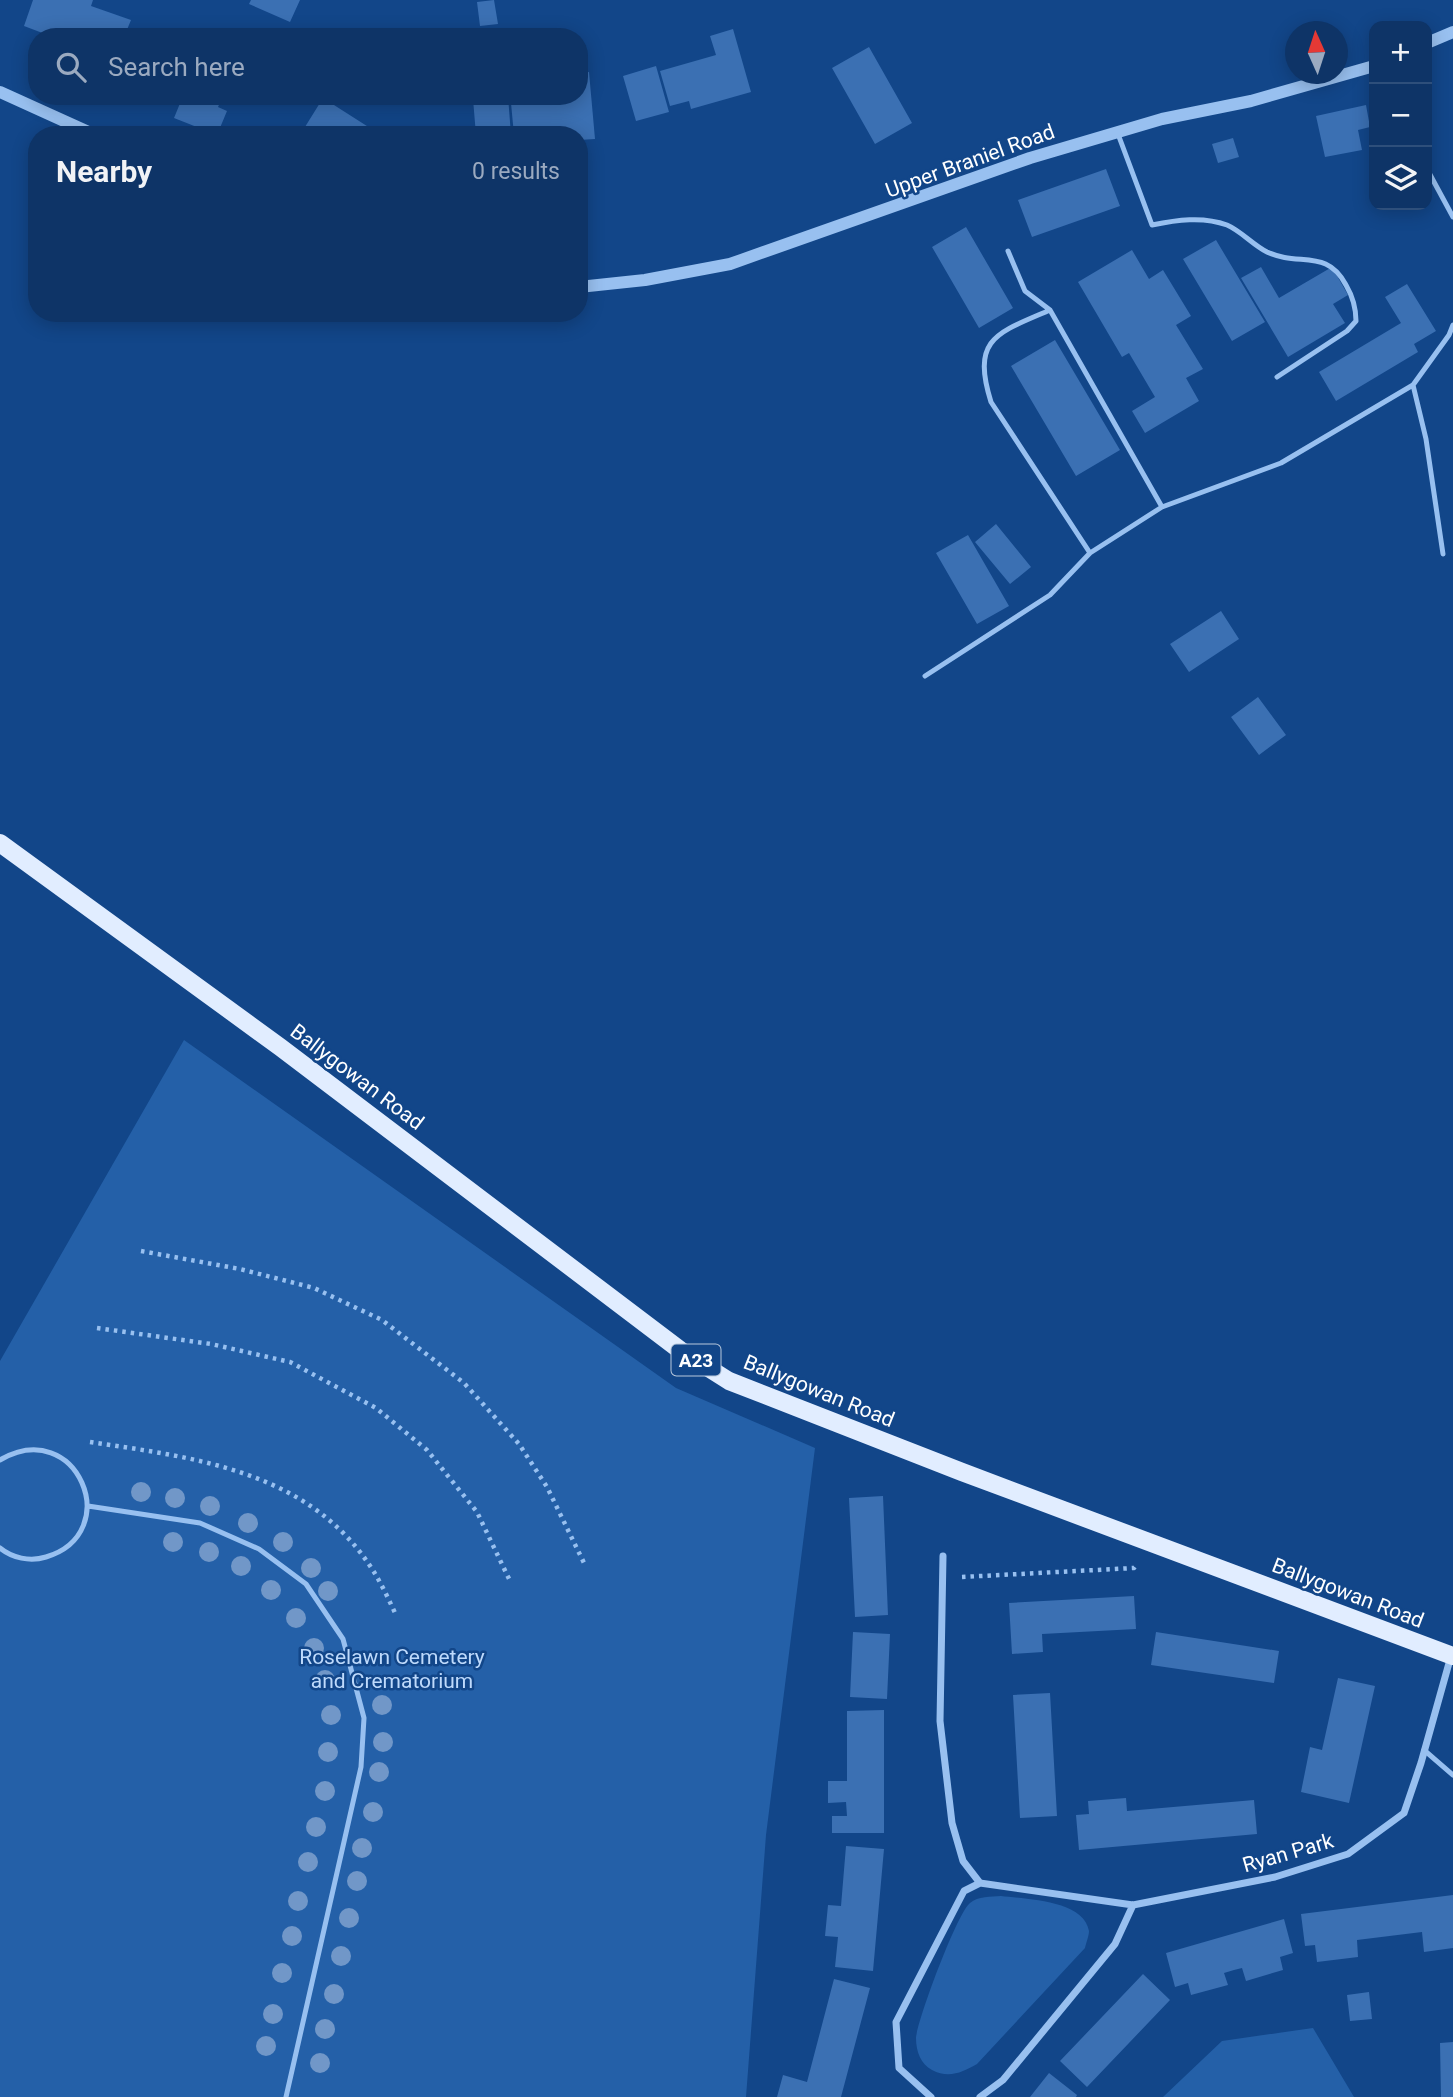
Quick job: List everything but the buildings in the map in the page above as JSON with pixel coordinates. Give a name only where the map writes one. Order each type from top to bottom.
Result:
[{"type":"main road","name":"Ballygowan Road","points":[[0,843],[281,1047],[680,1350],[729,1381],[1452,1656]]},
{"type":"main road","name":"Ballygowan Road","points":[[0,855],[43,876]]},
{"type":"street","points":[[1432,41],[1453,32]]},
{"type":"street","name":"Upper Braniel Road","points":[[588,286],[645,280],[763,255],[1030,158],[1118,132],[1251,102],[1369,70]]},
{"type":"street","points":[[0,92],[28,105]]},
{"type":"street","points":[[29,105],[75,126]]},
{"type":"street","points":[[931,2097],[898,2068],[896,2022],[964,1891],[980,1883],[962,1861],[949,1797],[940,1721],[943,1556]]},
{"type":"street","name":"Ryan Park","points":[[980,1883],[1133,1905],[1275,1877],[1348,1854],[1404,1813],[1452,1656]]},
{"type":"street","points":[[980,2097],[1003,2080],[1115,1944],[1133,1905]]},
{"type":"lane","points":[[1118,132],[1152,225],[1180,219],[1227,225],[1267,251],[1288,258],[1329,263],[1339,272],[1352,296],[1356,321],[1347,331],[1277,377]]},
{"type":"lane","points":[[1432,178],[1453,217]]},
{"type":"lane","points":[[1008,251],[1025,291],[1049,310],[1162,507]]},
{"type":"lane","points":[[1049,310],[1003,331],[984,352],[983,376],[991,402],[1090,553]]},
{"type":"lane","points":[[925,676],[1050,595],[1090,553],[1162,507],[1282,463],[1413,385],[1450,335],[1453,325]]},
{"type":"lane","points":[[1413,385],[1426,439],[1443,554]]},
{"type":"lane","points":[[0,1460],[29,1449],[47,1451],[63,1458],[76,1471],[85,1488],[88,1506],[84,1524],[74,1540],[60,1552],[42,1558],[24,1559],[0,1548]]},
{"type":"lane","points":[[88,1506],[200,1523],[259,1549],[306,1584],[343,1639],[364,1718],[361,1767],[286,2097]]},
{"type":"lane","points":[[1423,1749],[1453,1775]]},
{"type":"path","points":[[141,1251],[240,1269],[314,1288],[382,1321],[464,1384],[519,1444],[547,1487],[584,1563]]},
{"type":"path","points":[[97,1328],[211,1344],[290,1362],[376,1408],[427,1450],[477,1512],[511,1583]]},
{"type":"path","points":[[90,1442],[180,1455],[271,1481],[338,1530],[373,1570],[396,1615]]},
{"type":"path","points":[[943,1578],[1134,1568],[1147,1542]]},
{"type":"green space","name":"Roselawn Cemetery and Crematorium","points":[[184,1040],[676,1388],[815,1448],[766,1835],[746,2097],[0,2097],[0,1361]]},
{"type":"green space","points":[[1001,1896],[1052,1903],[1077,1913],[1085,1921],[1089,1931],[1085,1948],[977,2064],[956,2073],[938,2073],[922,2061],[916,2043],[930,1990],[956,1926],[970,1903],[985,1897]]},
{"type":"green space","points":[[1313,2028],[1354,2097],[1163,2097],[1222,2041]]}]
